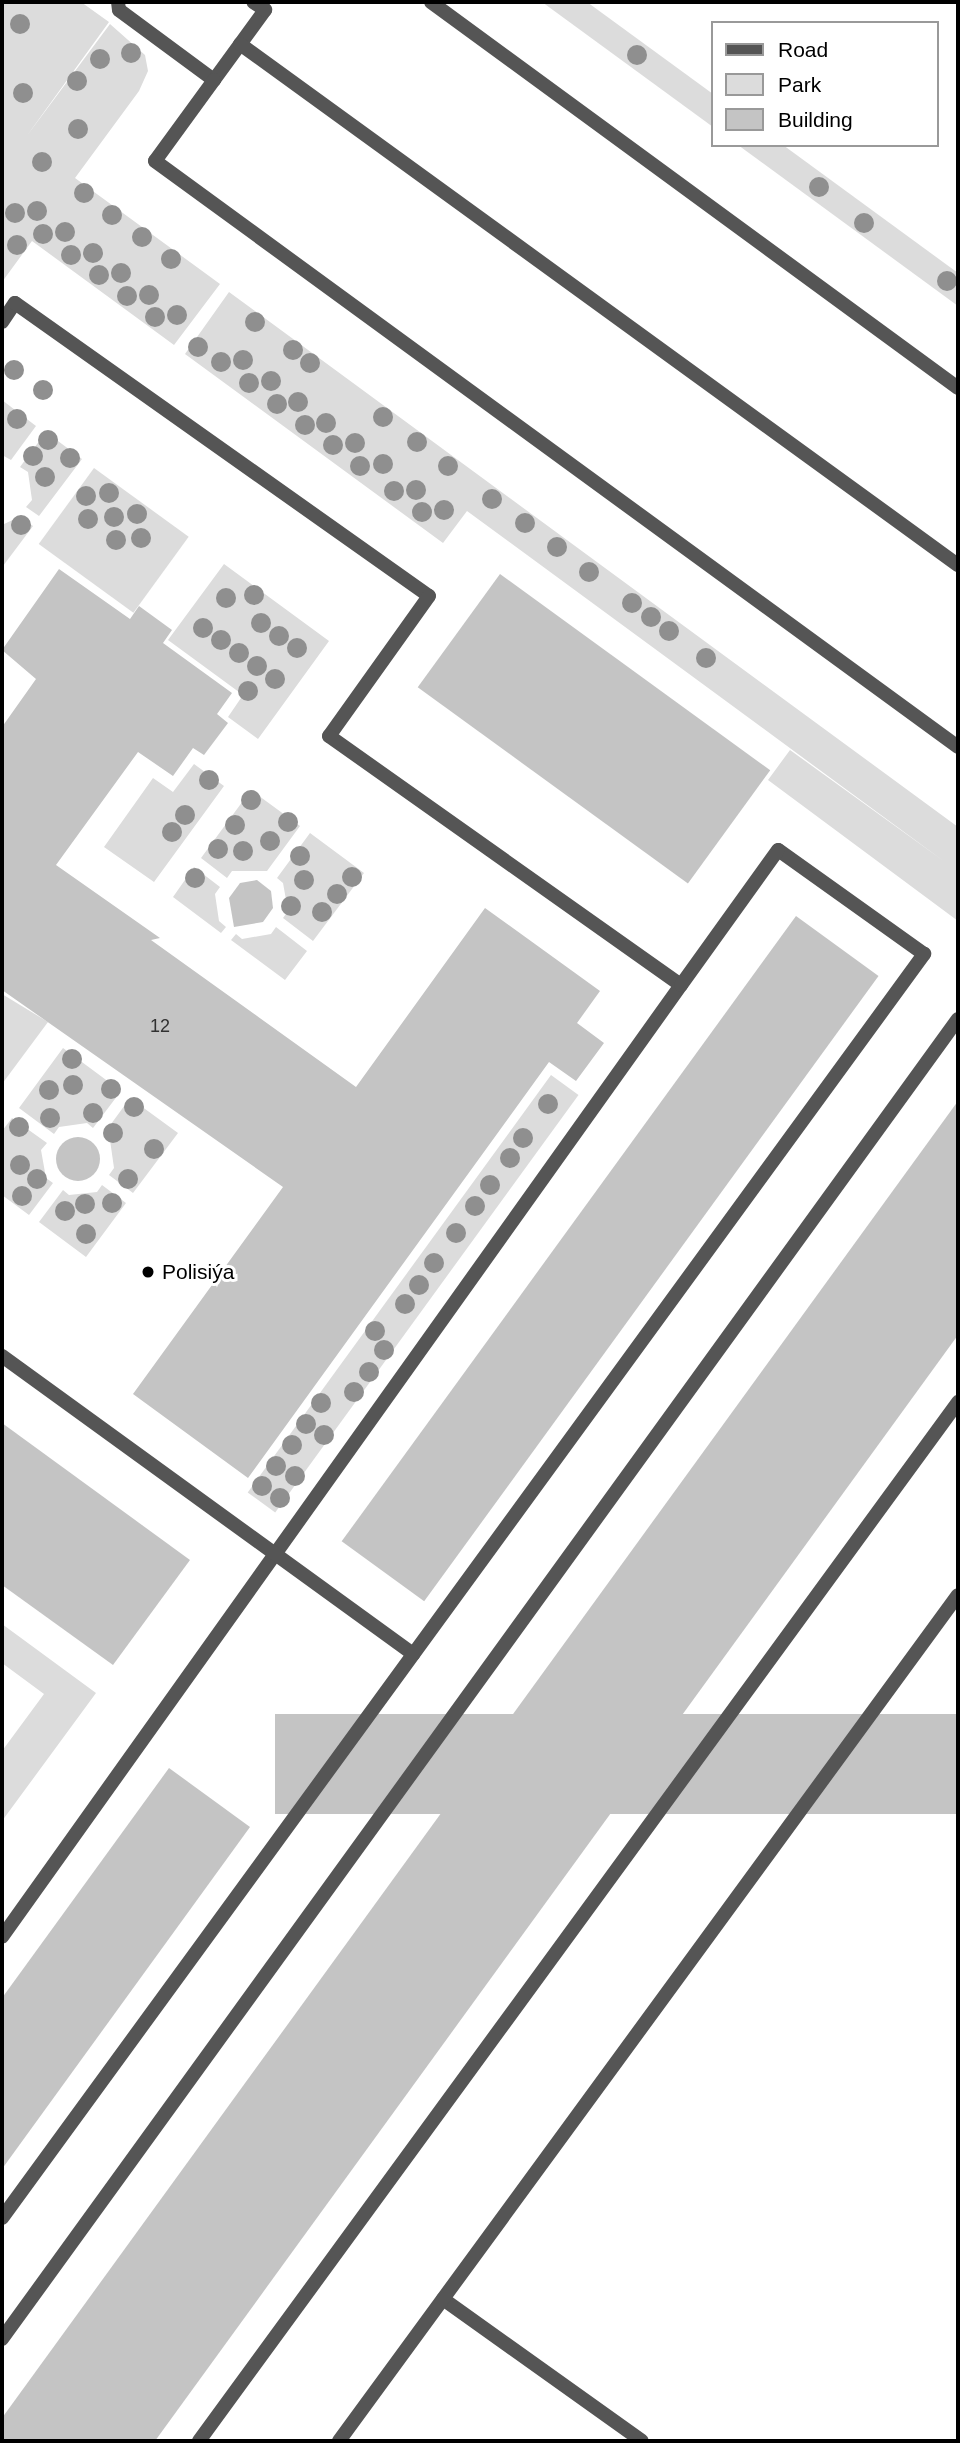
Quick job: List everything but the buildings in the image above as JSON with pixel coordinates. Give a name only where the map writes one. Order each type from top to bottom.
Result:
[{"type":"street","points":[[118,2],[119,10],[214,80]]},
{"type":"street","points":[[430,2],[958,388]]},
{"type":"street","points":[[263,4],[240,44],[155,161],[958,747]]},
{"type":"street","points":[[240,44],[958,565]]},
{"type":"street","points":[[2,322],[15,303],[429,596],[329,736],[681,985]]},
{"type":"street","points":[[2,1937],[778,850],[924,954],[2,2218]]},
{"type":"street","points":[[2,2339],[958,1019]]},
{"type":"street","points":[[2,1356],[413,1654]]},
{"type":"street","points":[[199,2441],[958,1402]]},
{"type":"street","points":[[339,2441],[958,1595]]},
{"type":"street","points":[[443,2300],[642,2441]]},
{"type":"green space","points":[[2,2],[81,2],[109,22],[26,137],[110,24],[145,55],[148,71],[139,91],[75,178],[220,284],[174,345],[32,241],[2,282]]},
{"type":"green space","points":[[542,2],[587,2],[712,93],[712,126]]},
{"type":"green space","points":[[741,147],[786,147],[958,273],[958,306]]},
{"type":"green space","points":[[229,292],[958,827],[958,921],[768,780],[790,750],[945,862],[467,511],[443,543],[185,354]]},
{"type":"green space","points":[[2,400],[36,426],[11,460],[2,455]]},
{"type":"green space","points":[[46,432],[82,459],[39,516],[26,507],[32,500],[28,472],[20,467]]},
{"type":"green space","points":[[94,468],[189,537],[133,613],[39,544]]},
{"type":"green space","points":[[19,517],[33,526],[3,566],[2,525]]},
{"type":"green space","points":[[224,564],[329,641],[258,739],[228,717],[243,695],[168,640]]},
{"type":"green space","points":[[194,764],[224,786],[154,882],[104,847],[153,778],[173,792]]},
{"type":"green space","points":[[251,790],[300,826],[267,871],[232,871],[227,878],[201,858]]},
{"type":"green space","points":[[310,833],[364,873],[313,941],[283,918],[288,911],[283,883],[277,878]]},
{"type":"green space","points":[[194,867],[220,887],[215,894],[219,921],[226,927],[221,933],[173,897]]},
{"type":"green space","points":[[276,927],[307,951],[285,980],[231,940],[236,934],[242,939],[271,934]]},
{"type":"green space","points":[[2,994],[48,1022],[2,1084]]},
{"type":"green space","points":[[63,1048],[121,1091],[93,1128],[87,1123],[59,1127],[54,1134],[19,1108]]},
{"type":"green space","points":[[551,1075],[579,1095],[275,1512],[248,1492]]},
{"type":"green space","points":[[130,1098],[178,1133],[133,1193],[109,1175],[114,1168],[110,1140],[103,1135]]},
{"type":"green space","points":[[12,1118],[47,1143],[41,1150],[46,1178],[53,1183],[29,1215],[2,1195],[2,1131]]},
{"type":"green space","points":[[102,1185],[126,1203],[86,1257],[39,1222],[63,1190],[69,1195],[97,1192]]},
{"type":"green space","points":[[2,1624],[96,1693],[2,1821],[2,1751],[44,1694],[2,1663]]},
{"type":"place","name":"Polisiýa","points":[[148,1272]]}]
